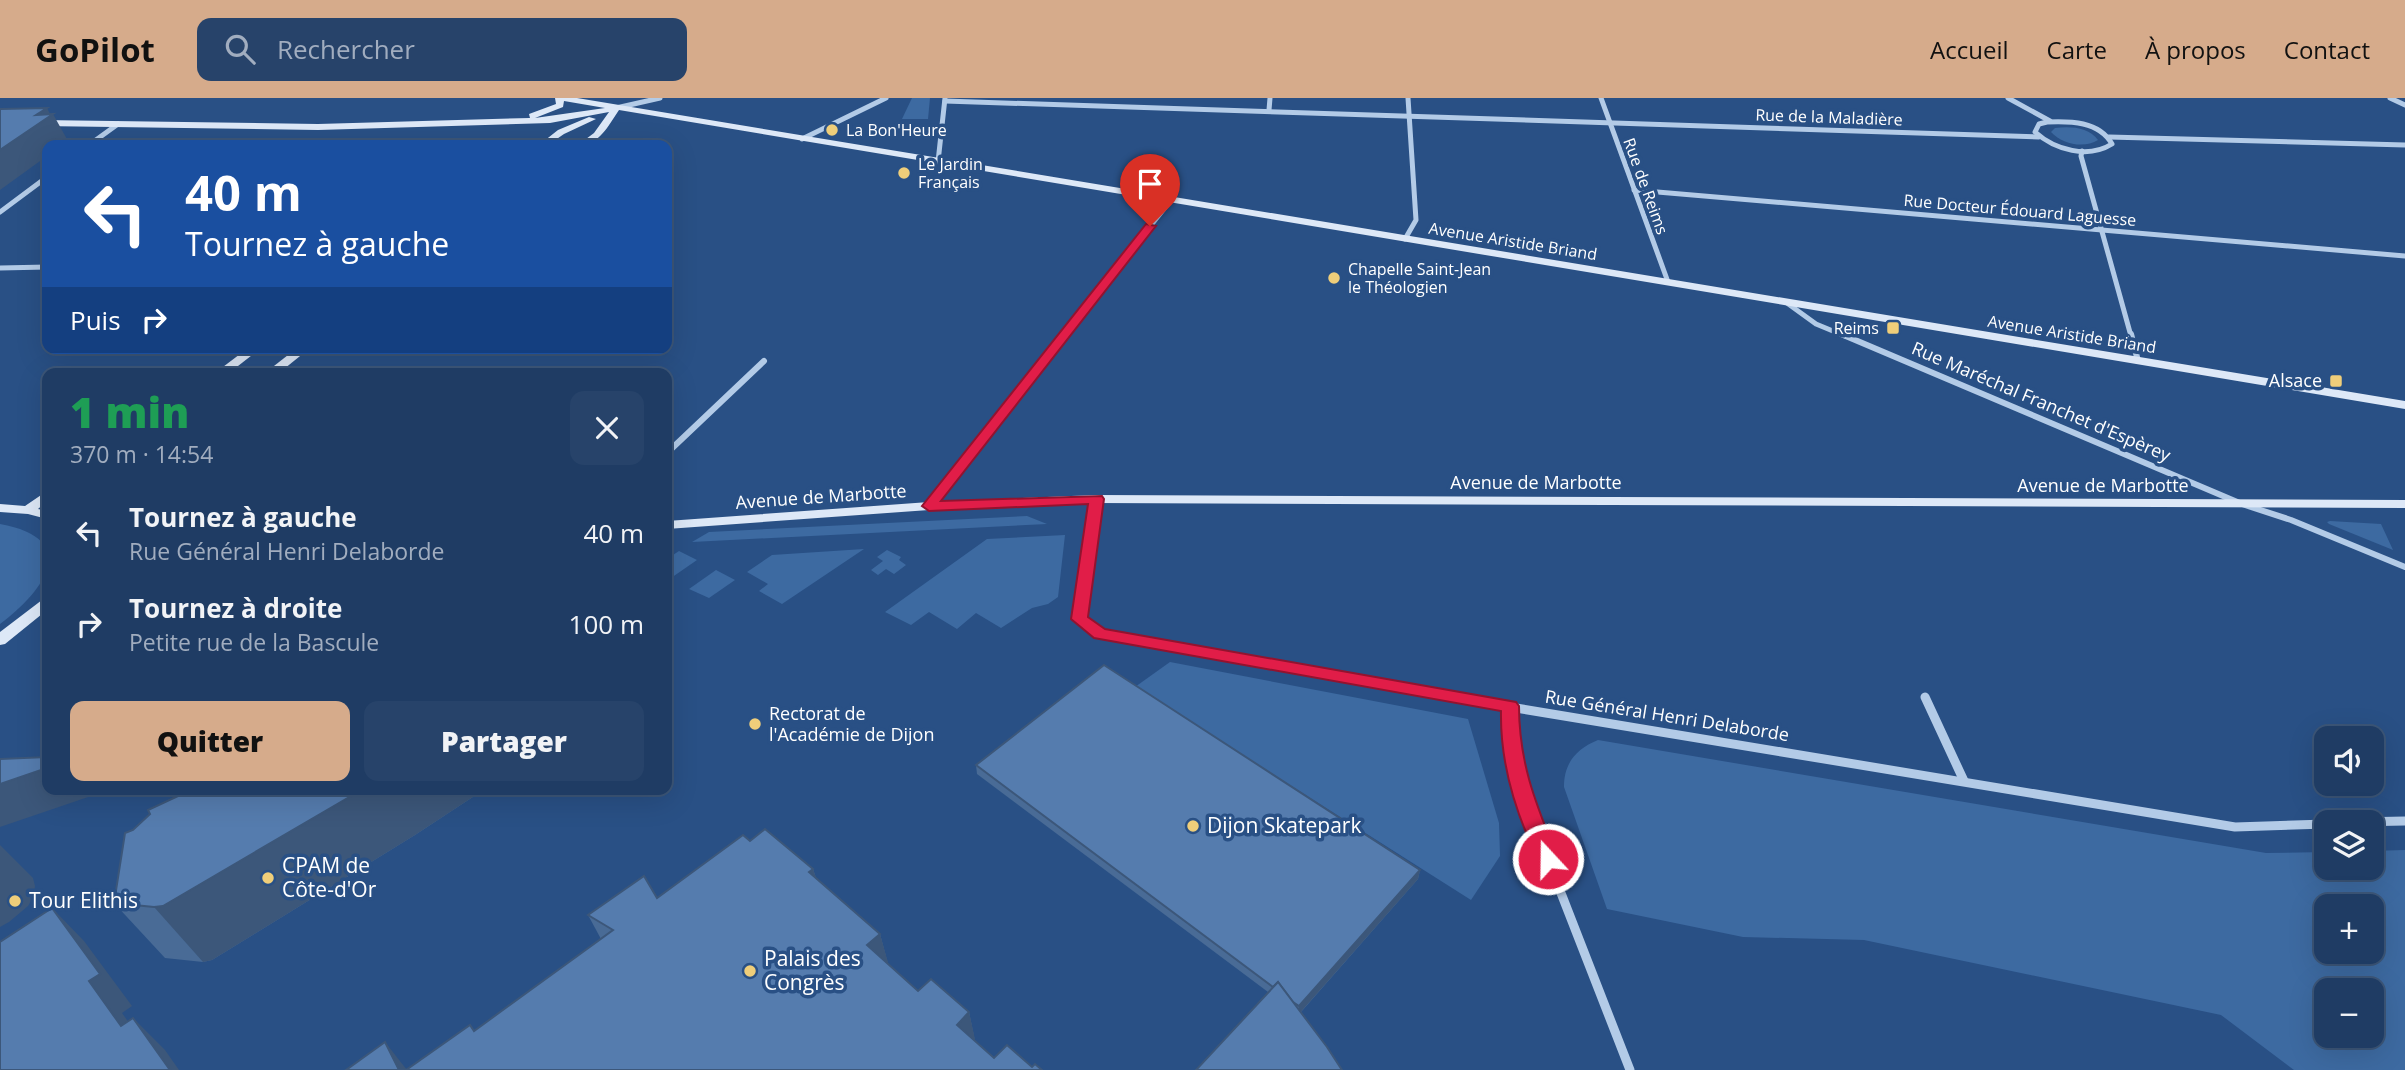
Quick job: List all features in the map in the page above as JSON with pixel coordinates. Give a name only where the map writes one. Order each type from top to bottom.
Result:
[{"type":"main road","name":"Avenue Aristide Briand","points":[[560,98],[616,103],[938,162],[2405,405]]},
{"type":"main road","points":[[496,121],[521,119],[547,112],[560,105],[560,98]]},
{"type":"main road","points":[[26,123],[318,127],[550,120],[616,103]]},
{"type":"main road","points":[[550,140],[616,103]]},
{"type":"main road","points":[[590,140],[597,135],[616,103]]},
{"type":"main road","points":[[228,368],[248,354]]},
{"type":"main road","points":[[278,368],[297,354]]},
{"type":"main road","points":[[29,510],[42,499]]},
{"type":"main road","name":"Avenue de Marbotte","points":[[672,526],[929,506],[1096,499],[2405,504]]},
{"type":"main road","points":[[0,508],[42,514]]},
{"type":"main road","points":[[0,640],[42,607]]},
{"type":"street","points":[[616,103],[660,98]]},
{"type":"street","points":[[802,139],[838,119],[886,98]]},
{"type":"street","points":[[1269,110],[1270,98]]},
{"type":"street","points":[[1405,239],[1416,220],[1408,98]]},
{"type":"street","name":"Rue de Reims","points":[[1601,98],[1668,282]]},
{"type":"street","points":[[2008,98],[2051,122]]},
{"type":"street","points":[[2389,98],[2405,105]]},
{"type":"street","points":[[938,162],[945,99]]},
{"type":"street","name":"Rue de la Maladière","points":[[945,99],[2039,137],[2057,145],[2082,150]]},
{"type":"street","points":[[2039,137],[2035,128],[2051,122],[2080,124],[2109,137],[2405,145]]},
{"type":"street","points":[[96,140],[118,124]]},
{"type":"street","points":[[2109,137],[2112,144],[2109,147],[2082,150],[2081,156],[2138,361]]},
{"type":"street","points":[[0,212],[42,181]]},
{"type":"street","name":"Rue Docteur Édouard Laguesse","points":[[1634,190],[2405,256]]},
{"type":"street","points":[[929,506],[1171,200]]},
{"type":"street","points":[[0,268],[42,267]]},
{"type":"street","name":"Rue Maréchal Franchet d'Espèrey","points":[[1787,303],[1816,324],[2242,504],[2291,520],[2405,568]]},
{"type":"street","points":[[672,448],[764,361]]},
{"type":"street","name":"Rue Général Henri Delaborde","points":[[1096,499],[1079,619],[1100,634],[1510,706],[2235,827],[2314,824]]},
{"type":"street","points":[[1925,697],[1964,781]]},
{"type":"street","points":[[1510,706],[1510,739],[1522,793],[1630,1070]]},
{"type":"street","points":[[2384,821],[2405,821]]},
{"type":"shaded area","points":[[912,98],[930,98],[928,119],[902,119]]},
{"type":"shaded area","points":[[2055,128],[2079,128],[2090,132],[2098,140],[2080,145],[2067,142],[2051,132]]},
{"type":"shaded area","points":[[1027,516],[1047,524],[692,542],[709,532]]},
{"type":"shaded area","points":[[2327,522],[2381,524],[2393,550]]},
{"type":"shaded area","points":[[0,524],[25,531],[41,541],[42,579],[31,596],[0,624]]},
{"type":"shaded area","points":[[1065,535],[1058,597],[1048,604],[1032,608],[1001,628],[976,613],[957,629],[929,612],[911,625],[885,612],[987,539]]},
{"type":"shaded area","points":[[864,549],[782,604],[759,591],[768,584],[747,572],[772,555]]},
{"type":"shaded area","points":[[887,550],[901,557],[899,560],[906,565],[894,574],[886,569],[878,575],[871,570],[883,561],[877,557]]},
{"type":"shaded area","points":[[679,551],[697,560],[672,577],[672,556]]},
{"type":"shaded area","points":[[716,570],[735,580],[709,598],[689,589]]},
{"type":"shaded area","points":[[1170,662],[1468,719],[1499,823],[1500,856],[1471,900],[1135,687]]},
{"type":"shaded area","points":[[1598,740],[2266,853],[2314,852],[2314,880],[2384,880],[2384,851],[2405,850],[2405,1070],[2294,1070],[2221,1015],[1864,940],[1743,937],[1607,909],[1564,787],[1566,771],[1578,752]]},
{"type":"building","points":[[47,108],[36,115],[53,114],[0,150],[0,109]]},
{"type":"building","name":"Dijon Skatepark","points":[[1104,665],[1420,870],[1299,1006],[1278,982],[1273,987],[976,765]]},
{"type":"building","points":[[42,757],[42,770],[0,784],[0,759]]},
{"type":"building","points":[[180,795],[353,795],[163,906],[114,903],[125,833],[133,830],[150,814],[148,810]]},
{"type":"building","name":"Palais des Congrès","points":[[765,829],[813,869],[809,872],[880,934],[867,945],[918,991],[931,979],[969,1012],[957,1025],[994,1058],[1007,1045],[1032,1067],[1035,1064],[1042,1070],[406,1070],[470,1025],[474,1031],[613,930],[588,915],[644,876],[657,898],[743,835],[750,841]]},
{"type":"building","points":[[52,908],[100,974],[89,981],[121,1026],[133,1018],[170,1070],[0,1070],[0,942]]},
{"type":"building","points":[[1278,982],[1342,1070],[1196,1070]]},
{"type":"building","points":[[385,1042],[399,1070],[346,1070]]},
{"type":"place","name":"La Bon'Heure","points":[[832,130]]},
{"type":"place","name":"Le Jardin Français","points":[[904,173]]},
{"type":"place","name":"Chapelle Saint-Jean le Théologien","points":[[1334,278]]},
{"type":"place","name":"Reims","points":[[1893,328]]},
{"type":"place","name":"Alsace","points":[[2336,381]]},
{"type":"place","name":"Rectorat de l'Académie de Dijon","points":[[755,724]]},
{"type":"place","name":"Dijon Skatepark","points":[[1193,826]]},
{"type":"place","name":"CPAM de Côte-d'Or","points":[[268,878]]},
{"type":"place","name":"Tour Elithis","points":[[15,901]]},
{"type":"place","name":"Palais des Congrès","points":[[750,971]]},
{"type":"route","points":[[1150,226],[929,506],[1096,499],[1079,619],[1100,634],[1510,706],[1510,739],[1522,793],[1548,859]]}]
